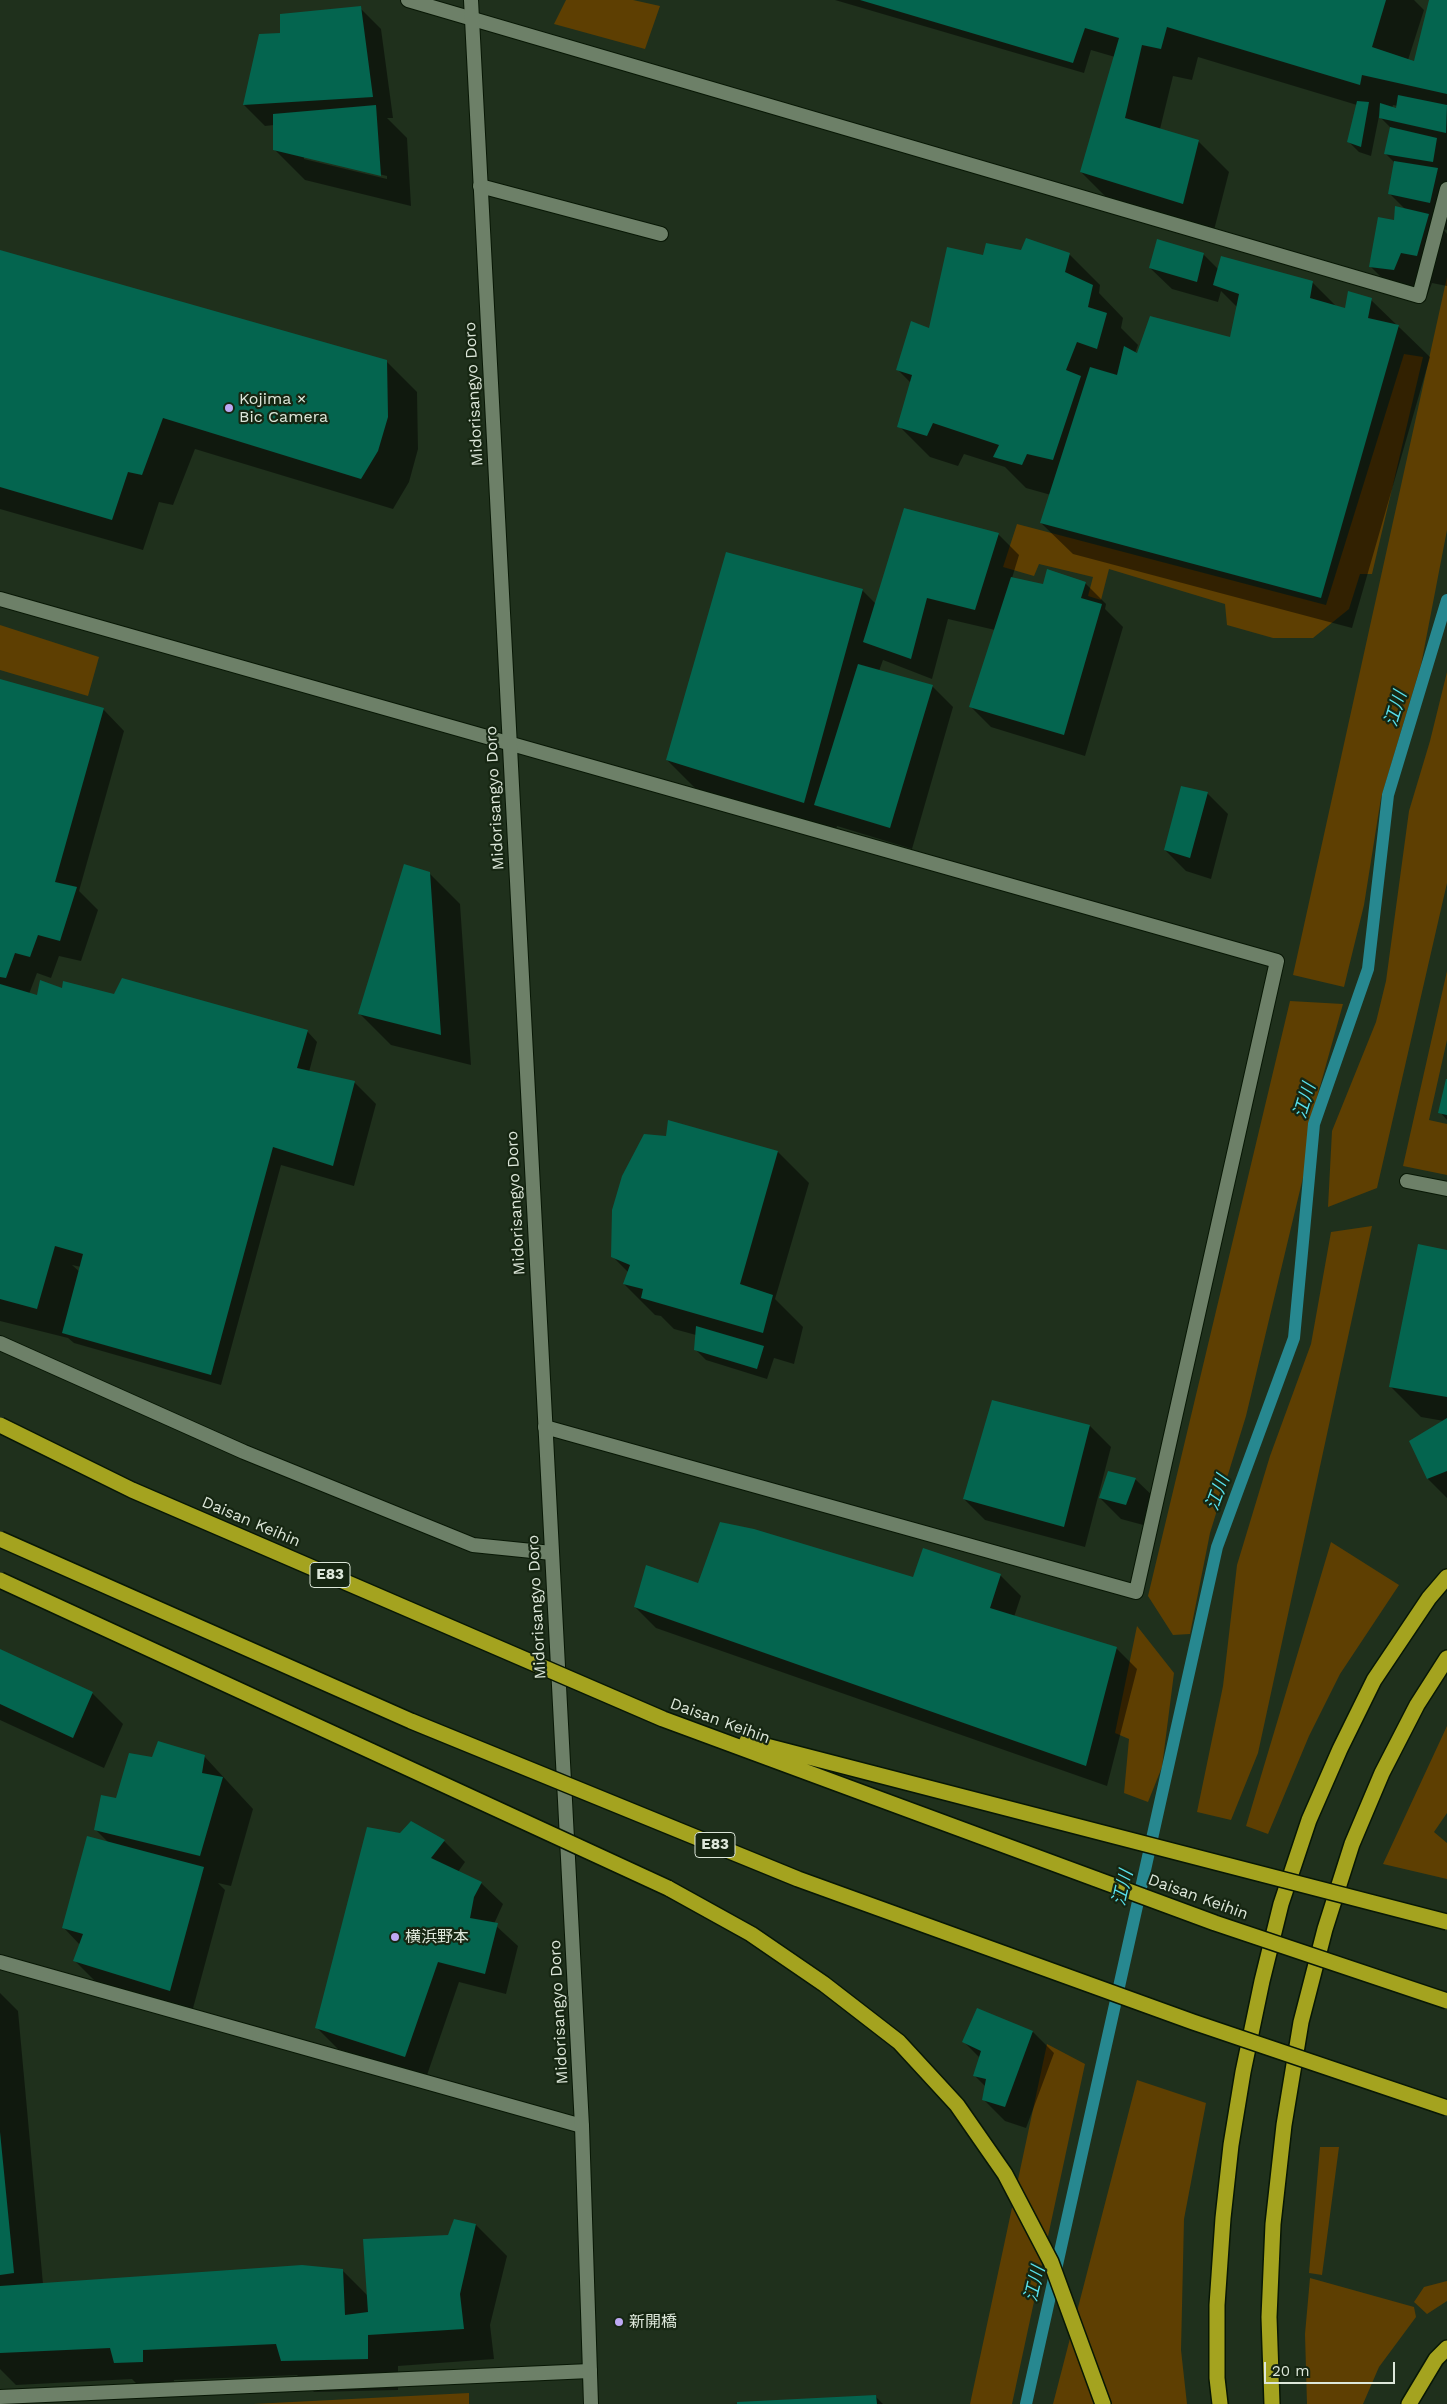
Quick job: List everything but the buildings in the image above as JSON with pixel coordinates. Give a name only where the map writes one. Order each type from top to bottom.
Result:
[{"type":"highway","name":"Daisan Keihin","points":[[0,1425],[132,1490],[664,1719],[1206,1919],[1447,2001]]},
{"type":"highway","name":"E83","points":[[0,1539],[411,1721],[798,1879],[1184,2018],[1447,2108]]},
{"type":"highway","points":[[1220,2404],[1217,2378],[1217,2305],[1229,2163],[1243,2072],[1279,1912],[1308,1820],[1374,1680],[1429,1598],[1447,1577]]},
{"type":"highway","points":[[0,1580],[668,1888],[751,1934],[824,1984],[899,2042],[957,2105],[1004,2174],[1051,2262],[1103,2404]]},
{"type":"highway","points":[[1272,2404],[1269,2317],[1274,2224],[1284,2125],[1301,2022],[1325,1929],[1352,1844],[1382,1773],[1417,1705],[1447,1658]]},
{"type":"highway","points":[[664,1719],[1447,1922]]},
{"type":"highway","points":[[1409,2404],[1436,2359],[1447,2348]]},
{"type":"street","points":[[408,0],[1419,296],[1447,189]]},
{"type":"street","name":"Midorisangyo Doro","points":[[470,0],[582,2126],[591,2404]]},
{"type":"street","points":[[480,186],[661,234]]},
{"type":"street","points":[[0,599],[510,742],[1277,961],[1136,1592],[546,1427]]},
{"type":"street","points":[[1407,1182],[1447,1189]]},
{"type":"street","points":[[0,1343],[244,1452],[473,1546],[552,1553]]},
{"type":"street","points":[[0,1962],[582,2126]]},
{"type":"street","points":[[0,2397],[590,2371]]},
{"type":"shaded area","points":[[566,0],[633,0],[660,6],[645,49],[554,24]]},
{"type":"shaded area","points":[[1447,277],[1447,530],[1421,665],[1381,798],[1364,905],[1344,987],[1293,975]]},
{"type":"shaded area","points":[[1404,354],[1423,357],[1372,574],[1360,574],[1349,609],[1313,638],[1273,638],[1227,625],[1225,604],[1109,569],[1101,600],[1088,596],[1093,577],[1039,564],[1034,576],[1003,567],[1017,524],[1326,605]]},
{"type":"shaded area","points":[[0,625],[99,657],[88,696],[0,670]]},
{"type":"shaded area","points":[[1447,672],[1447,883],[1377,1188],[1328,1207],[1332,1131],[1376,1022],[1386,981],[1409,811],[1430,741]]},
{"type":"shaded area","points":[[1447,971],[1447,1040],[1429,1120],[1447,1124],[1447,1175],[1403,1166]]},
{"type":"shaded area","points":[[1290,1001],[1343,1004],[1309,1126],[1306,1165],[1246,1416],[1210,1533],[1190,1634],[1173,1635],[1148,1596]]},
{"type":"shaded area","points":[[1372,1226],[1258,1753],[1231,1820],[1197,1812],[1223,1686],[1237,1565],[1270,1456],[1311,1344],[1331,1232]]},
{"type":"shaded area","points":[[1331,1542],[1399,1585],[1340,1674],[1309,1736],[1268,1834],[1246,1826]]},
{"type":"shaded area","points":[[1137,1626],[1174,1673],[1162,1767],[1148,1802],[1124,1793],[1129,1739],[1115,1733]]},
{"type":"shaded area","points":[[1447,1726],[1447,1813],[1434,1832],[1447,1843],[1447,1879],[1383,1864]]},
{"type":"shaded area","points":[[1047,2044],[1085,2064],[1012,2404],[970,2404]]},
{"type":"shaded area","points":[[1137,2080],[1206,2103],[1184,2219],[1181,2350],[1187,2404],[1053,2404]]},
{"type":"shaded area","points":[[1320,2147],[1339,2147],[1322,2275],[1309,2273]]},
{"type":"shaded area","points":[[1310,2278],[1414,2307],[1416,2317],[1379,2367],[1363,2404],[1307,2404],[1305,2334]]},
{"type":"shaded area","points":[[1447,2281],[1447,2301],[1427,2314],[1414,2302],[1424,2287]]},
{"type":"shaded area","points":[[469,2393],[469,2404],[253,2404]]},
{"type":"waterway","name":"江川","points":[[1026,2404],[1217,1547],[1294,1338],[1314,1124],[1368,969],[1388,795],[1447,600]]},
{"type":"place","name":"Kojima × Bic Camera","points":[[229,408]]},
{"type":"place","name":"横浜野本","points":[[395,1937]]},
{"type":"place","name":"新開橋","points":[[619,2322]]}]
